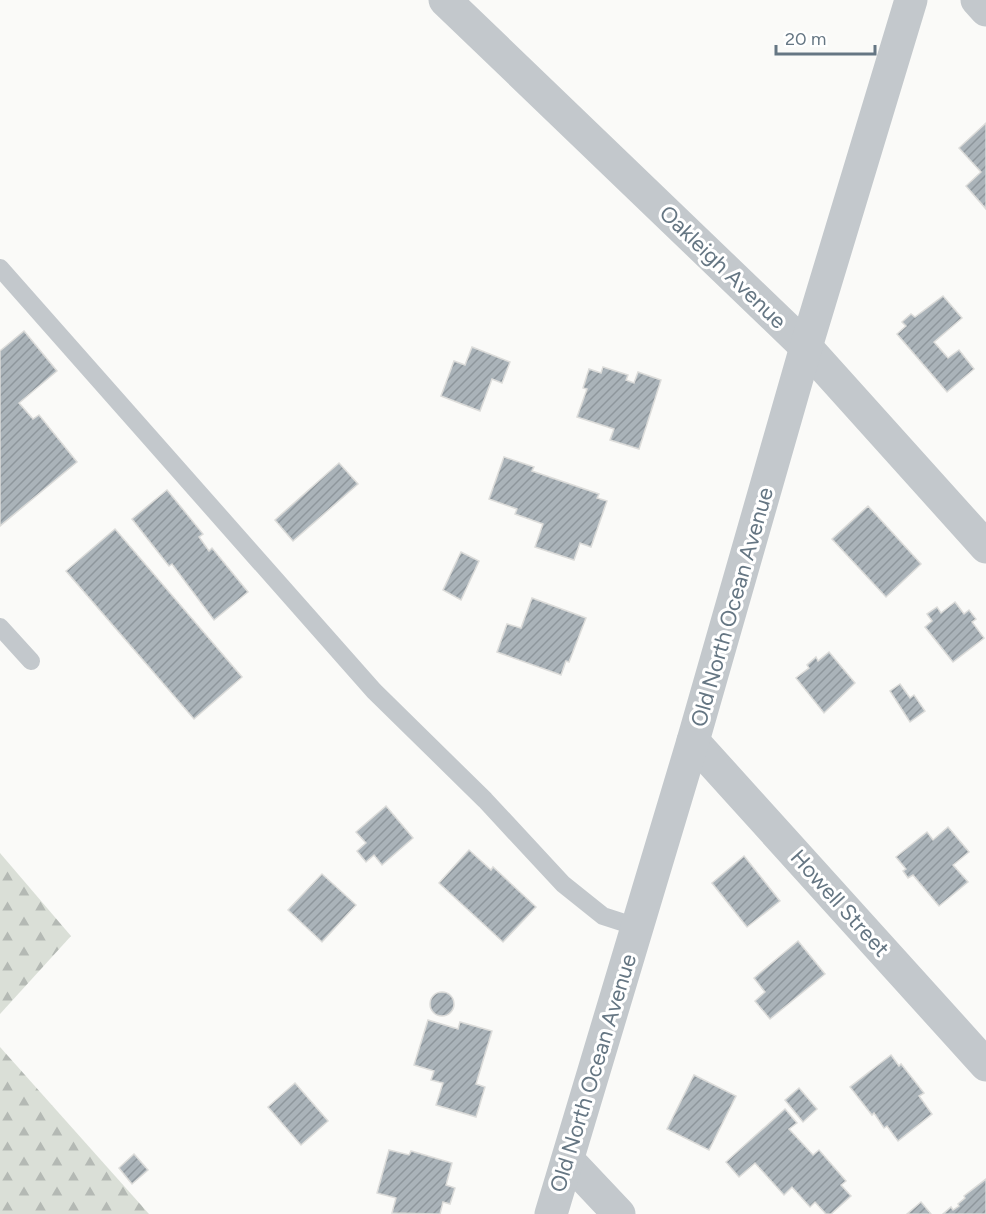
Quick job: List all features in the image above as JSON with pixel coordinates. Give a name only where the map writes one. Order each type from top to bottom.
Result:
[{"type":"street","name":"Oakleigh Avenue","points":[[445,0],[806,346],[986,547]]},
{"type":"street","name":"Old North Ocean Avenue","points":[[551,1214],[693,741],[806,346],[911,0]]},
{"type":"street","points":[[977,0],[986,9]]},
{"type":"street","name":"Howell Street","points":[[693,741],[986,1065]]},
{"type":"street","points":[[568,1160],[619,1214]]},
{"type":"lane","points":[[0,268],[374,691],[485,800],[563,884],[603,916],[637,927]]},
{"type":"lane","points":[[0,627],[31,661]]},
{"type":"green space","points":[[0,853],[71,936],[0,1014]]},
{"type":"green space","points":[[0,1047],[149,1214],[0,1214]]},
{"type":"building","points":[[986,123],[986,209],[966,186],[981,172],[959,148]]},
{"type":"building","points":[[943,296],[962,318],[934,342],[948,358],[959,350],[974,369],[947,392],[897,334],[906,326],[902,322],[911,314],[915,317]]},
{"type":"building","points":[[24,331],[57,371],[19,403],[33,419],[39,415],[77,462],[0,526],[0,351]]},
{"type":"building","points":[[472,347],[510,362],[502,383],[492,379],[480,411],[441,396],[454,361],[465,365]]},
{"type":"building","points":[[603,367],[628,375],[626,380],[634,383],[638,372],[661,380],[639,449],[610,440],[614,429],[577,417],[587,389],[583,388],[589,369],[601,373]]},
{"type":"building","points":[[504,457],[534,467],[532,471],[599,494],[597,498],[607,501],[591,547],[580,543],[574,560],[535,547],[543,524],[515,514],[517,509],[489,499]]},
{"type":"building","points":[[339,463],[358,484],[293,541],[275,520]]},
{"type":"building","points":[[167,490],[203,534],[199,537],[209,551],[212,548],[248,592],[214,620],[172,564],[169,566],[132,519]]},
{"type":"building","points":[[868,506],[921,564],[886,597],[832,539]]},
{"type":"building","points":[[115,529],[242,677],[194,719],[66,571]]},
{"type":"building","points":[[461,552],[479,561],[461,600],[443,590]]},
{"type":"building","points":[[532,598],[586,618],[569,662],[566,661],[561,675],[497,652],[507,624],[521,628]]},
{"type":"building","points":[[955,602],[964,614],[969,610],[976,619],[972,622],[984,638],[953,662],[925,627],[932,621],[927,614],[937,607],[941,613]]},
{"type":"building","points":[[829,652],[855,683],[824,713],[796,678],[809,668],[807,665],[816,657],[818,661]]},
{"type":"building","points":[[900,684],[910,698],[914,695],[925,711],[910,722],[890,691]]},
{"type":"building","points":[[386,806],[413,838],[382,865],[374,855],[366,862],[357,851],[366,843],[356,832]]},
{"type":"building","points":[[948,827],[969,852],[953,865],[968,882],[939,906],[913,875],[908,878],[903,871],[906,869],[896,857],[927,832],[933,840]]},
{"type":"building","points":[[469,850],[491,870],[493,867],[536,907],[503,942],[439,883]]},
{"type":"building","points":[[744,856],[780,901],[747,927],[712,883]]},
{"type":"building","points":[[322,874],[356,905],[322,942],[288,910]]},
{"type":"building","points":[[798,941],[825,974],[770,1019],[755,1001],[765,992],[754,978]]},
{"type":"building","points":[[442,992],[450,996],[454,1004],[450,1012],[442,1016],[434,1012],[430,1004],[434,996]]},
{"type":"building","points":[[428,1020],[458,1029],[460,1022],[492,1031],[476,1084],[485,1087],[476,1117],[436,1105],[443,1083],[431,1080],[434,1071],[414,1065]]},
{"type":"building","points":[[891,1055],[924,1093],[919,1096],[932,1114],[898,1141],[887,1126],[884,1128],[874,1113],[872,1115],[850,1087]]},
{"type":"building","points":[[694,1075],[736,1096],[709,1150],[667,1129]]},
{"type":"building","points":[[295,1083],[328,1121],[301,1145],[268,1107]]},
{"type":"building","points":[[799,1088],[817,1109],[803,1122],[785,1100]]},
{"type":"building","points":[[785,1109],[797,1123],[789,1129],[813,1155],[819,1150],[846,1181],[841,1185],[851,1196],[831,1214],[826,1214],[815,1202],[810,1207],[792,1187],[784,1195],[755,1163],[739,1177],[726,1162]]},
{"type":"building","points":[[389,1150],[409,1155],[411,1151],[452,1163],[446,1185],[455,1188],[450,1204],[443,1202],[440,1214],[392,1213],[396,1198],[377,1193]]},
{"type":"building","points":[[134,1154],[148,1170],[132,1184],[119,1168]]},
{"type":"building","points":[[986,1179],[986,1214],[943,1214],[951,1207],[953,1210],[959,1206],[964,1196]]},
{"type":"building","points":[[921,1202],[931,1214],[907,1214]]}]
